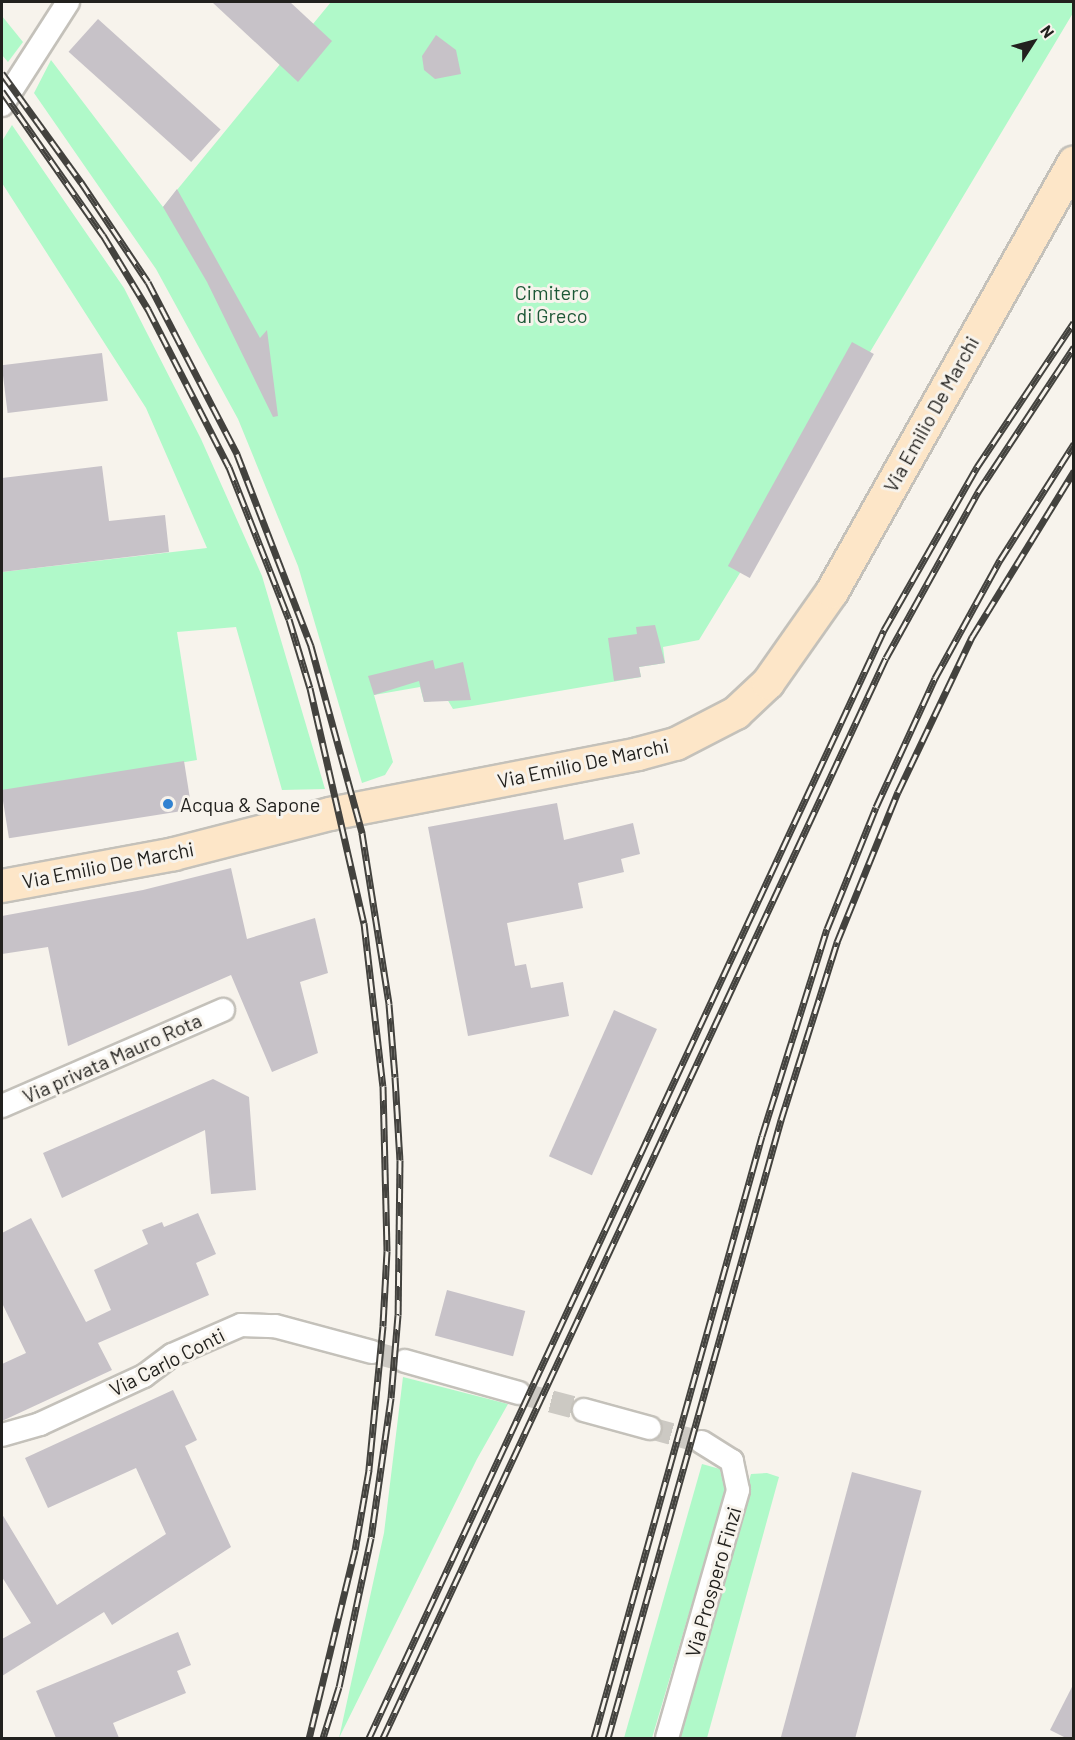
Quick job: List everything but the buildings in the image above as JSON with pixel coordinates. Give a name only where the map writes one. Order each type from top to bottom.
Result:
[{"type":"street","points":[[2,105],[68,2]]},
{"type":"street","name":"Via Emilio De Marchi","points":[[2,886],[174,854],[330,814],[638,754],[676,744],[736,712],[768,683],[832,591],[1074,163]]},
{"type":"street","name":"Via privata Mauro Rota","points":[[2,1106],[223,1010]]},
{"type":"street","name":"Via Carlo Conti","points":[[2,1435],[40,1424],[148,1374],[172,1355],[241,1325],[275,1326],[372,1352]]},
{"type":"street","points":[[405,1361],[519,1392]]},
{"type":"street","points":[[584,1410],[650,1428]]},
{"type":"street","name":"Via Prospero Finzi","points":[[667,1738],[738,1490],[732,1461],[701,1442]]},
{"type":"green space","name":"Cimitero di Greco","points":[[331,2],[1073,2],[1073,13],[870,352],[873,355],[699,640],[663,647],[665,663],[639,667],[641,677],[472,706],[453,709],[447,699],[424,702],[420,687],[374,695],[393,762],[385,775],[362,783],[298,566],[238,419],[156,269],[34,93],[51,60],[163,207]]},
{"type":"green space","points":[[2,16],[23,42],[8,62],[2,55]]},
{"type":"green space","points":[[12,125],[124,288],[201,439],[262,576],[325,789],[282,790],[236,627],[177,632],[197,760],[2,793],[2,572],[207,548],[146,408],[2,183],[2,141]]},
{"type":"green space","points":[[403,1377],[508,1404],[477,1459],[339,1738],[384,1533]]},
{"type":"green space","points":[[702,1464],[720,1469],[725,1492],[652,1738],[624,1738]]},
{"type":"green space","points":[[767,1473],[779,1477],[707,1738],[675,1738],[751,1474]]},
{"type":"tunnel","points":[[372,1352],[405,1361]]},
{"type":"tunnel","points":[[519,1393],[584,1410]]},
{"type":"tunnel","points":[[650,1428],[701,1442]]},
{"type":"railway","points":[[2,73],[81,182],[148,282],[237,454],[311,646],[362,833],[389,1004],[395,1077],[400,1160],[398,1315],[391,1398],[371,1538],[339,1687],[323,1738]]},
{"type":"railway","points":[[2,91],[103,235],[148,309],[229,467],[289,619],[310,688],[364,923],[383,1086],[387,1251],[383,1326],[369,1470],[355,1550],[309,1738]]},
{"type":"railway","points":[[369,1738],[884,630],[977,467],[1074,322]]},
{"type":"railway","points":[[383,1738],[886,658],[978,492],[1074,347]]},
{"type":"railway","points":[[594,1738],[762,1136],[827,929],[876,807],[935,678],[1000,560],[1074,444]]},
{"type":"railway","points":[[608,1738],[781,1120],[837,942],[898,792],[972,637],[1074,471]]},
{"type":"place","name":"Acqua & Sapone","points":[[168,804]]}]
